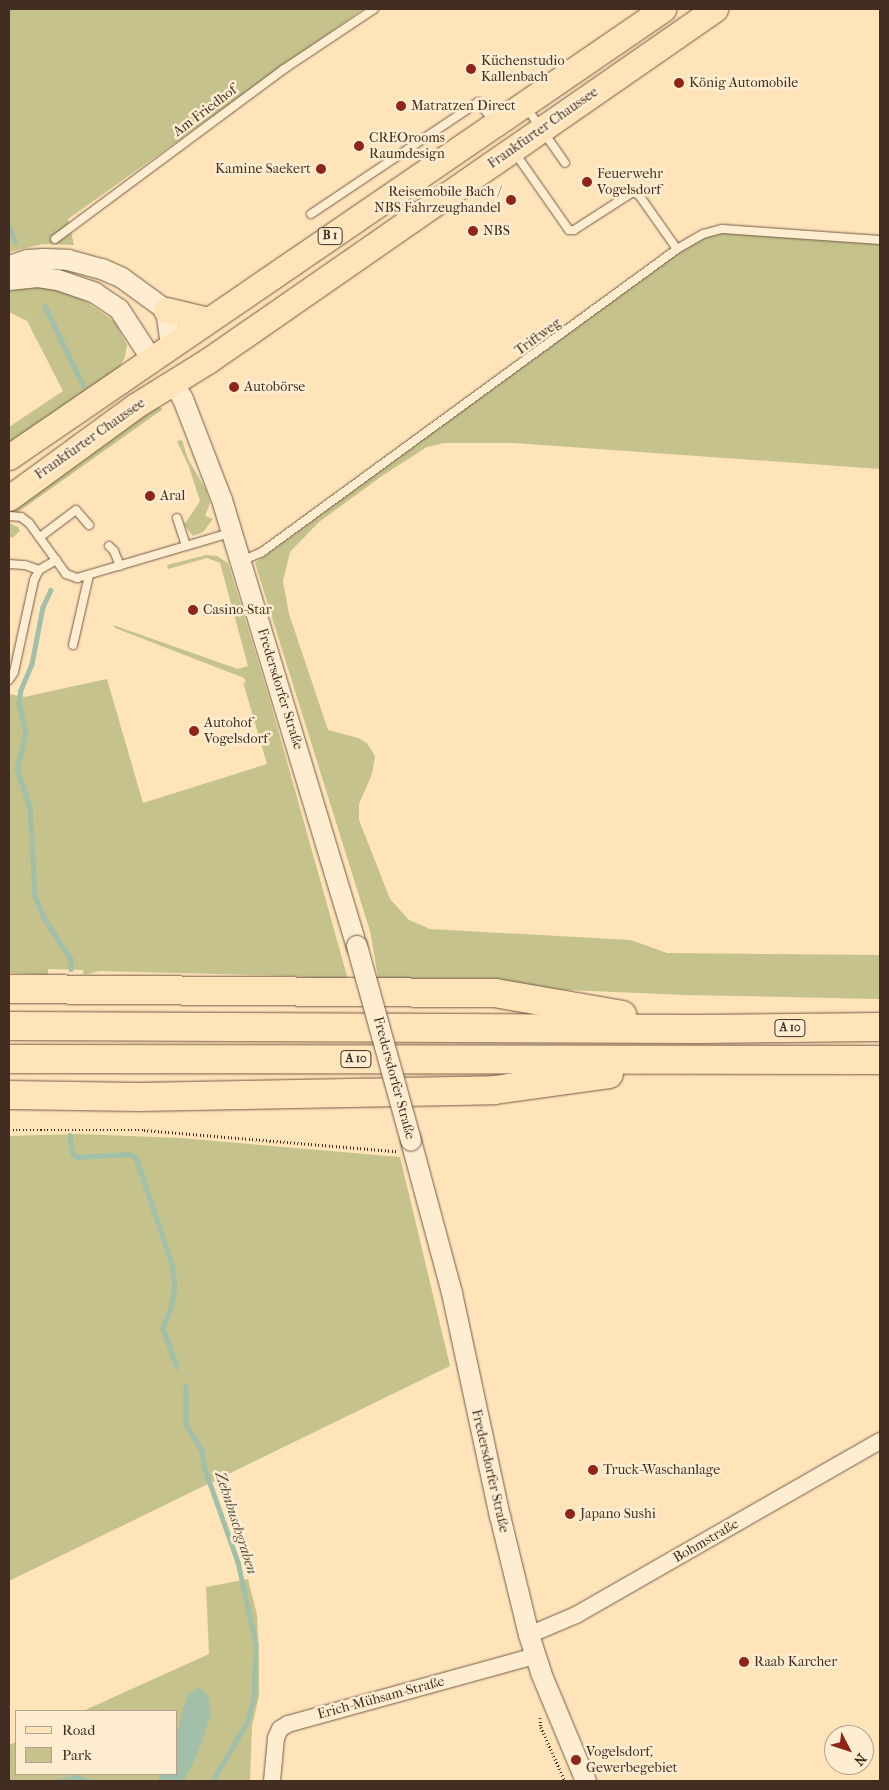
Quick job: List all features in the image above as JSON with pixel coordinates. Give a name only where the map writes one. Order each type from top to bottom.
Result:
[{"type":"highway","points":[[11,988],[495,993],[700,1029]]},
{"type":"highway","name":"A 10","points":[[9,1026],[700,1029],[880,1026]]},
{"type":"highway","name":"A 10","points":[[9,1059],[880,1060]]},
{"type":"highway","points":[[9,1095],[139,1097],[494,1090],[702,1060]]},
{"type":"main road","name":"B 1","points":[[9,457],[161,351],[663,9]]},
{"type":"main road","name":"Frankfurter Chaussee","points":[[9,498],[135,406],[209,360],[715,9]]},
{"type":"main road","points":[[166,310],[208,320]]},
{"type":"main road","points":[[161,351],[173,382]]},
{"type":"street","points":[[9,266],[28,260],[44,258],[68,260],[102,268],[122,278],[166,310],[161,351]]},
{"type":"street","points":[[9,280],[38,277],[52,279],[95,293],[119,309],[161,351]]},
{"type":"street","name":"Fredersdorfer Straße","points":[[173,382],[183,399],[210,468],[232,533],[358,946],[452,1293],[500,1516],[529,1635],[535,1656],[586,1781]]},
{"type":"street","name":"Bohmstraße","points":[[529,1635],[576,1615],[880,1441]]},
{"type":"street","name":"Erich-Mühsam-Straße","points":[[272,1781],[276,1738],[280,1729],[288,1724],[535,1656]]},
{"type":"lane","name":"Am Friedhof","points":[[55,238],[284,68],[374,9]]},
{"type":"lane","points":[[311,214],[478,102],[496,124]]},
{"type":"lane","points":[[524,104],[565,163]]},
{"type":"lane","points":[[512,149],[569,230],[574,230],[633,192],[639,195],[677,250]]},
{"type":"lane","name":"Triftweg","points":[[241,561],[262,552],[677,250],[703,234],[722,229],[880,240]]},
{"type":"lane","points":[[40,537],[76,510],[89,524]]},
{"type":"lane","points":[[9,516],[21,517],[40,537],[66,574],[78,578],[232,533]]},
{"type":"lane","points":[[177,518],[186,546]]},
{"type":"lane","points":[[109,546],[114,551],[120,566]]},
{"type":"lane","points":[[9,680],[14,672],[34,580],[39,570],[56,560]]},
{"type":"lane","points":[[9,564],[25,565],[39,570]]},
{"type":"lane","points":[[73,645],[89,576]]},
{"type":"path","points":[[9,1130],[144,1130],[405,1152],[412,1145]]},
{"type":"green space","points":[[9,9],[363,9],[68,219],[74,245],[43,244],[9,252]]},
{"type":"green space","points":[[722,232],[880,243],[880,469],[514,443],[444,443],[427,447],[382,476],[319,522],[290,552],[283,581],[289,614],[328,730],[358,738],[367,743],[375,756],[372,774],[359,804],[359,820],[390,899],[409,920],[430,929],[631,940],[667,953],[880,955],[880,999],[686,995],[379,982],[370,931],[255,563],[685,247],[705,236]]},
{"type":"green space","points":[[28,287],[55,288],[77,295],[115,322],[127,345],[125,357],[119,368],[9,447],[9,427],[63,391],[27,321],[9,312],[9,290]]},
{"type":"green space","points":[[158,407],[163,409],[18,512],[9,511],[9,505],[152,408]]},
{"type":"green space","points":[[182,440],[188,459],[206,490],[210,503],[205,516],[213,519],[203,532],[193,536],[184,525],[200,501],[189,467],[177,441]]},
{"type":"green space","points":[[9,523],[18,527],[20,531],[12,538],[9,536]]},
{"type":"green space","points":[[206,555],[217,556],[228,563],[270,701],[349,983],[295,976],[99,971],[84,975],[83,970],[48,969],[48,975],[9,973],[9,694],[24,697],[107,679],[143,803],[267,764],[243,682],[246,683],[244,678],[115,628],[113,625],[238,669],[248,666],[220,563],[207,558],[168,569],[167,565]]},
{"type":"green space","points":[[79,1134],[180,1138],[400,1157],[450,1366],[9,1581],[9,1136]]},
{"type":"green space","points":[[248,1579],[257,1615],[259,1696],[252,1726],[250,1781],[9,1781],[9,1745],[15,1742],[15,1775],[178,1775],[178,1710],[85,1710],[209,1654],[206,1587]]},
{"type":"shaded area","points":[[198,1687],[208,1696],[211,1714],[196,1757],[184,1781],[158,1781],[160,1775],[178,1775],[178,1729],[189,1694]]},
{"type":"shaded area","points":[[77,1775],[97,1781],[48,1781],[55,1780]]},
{"type":"waterway","name":"Zehnbuschgraben","points":[[9,226],[15,241]]},
{"type":"waterway","name":"Zehnbuschgraben","points":[[45,306],[83,385]]},
{"type":"waterway","name":"Zehnbuschgraben","points":[[51,590],[43,607],[32,664],[21,690],[19,702],[26,734],[17,769],[30,806],[35,896],[43,916],[71,959],[71,969]]},
{"type":"waterway","name":"Zehnbuschgraben","points":[[70,1135],[73,1154],[77,1157],[127,1154],[134,1156],[137,1160],[172,1264],[175,1286],[172,1305],[163,1328],[177,1367]]},
{"type":"waterway","name":"Zehnbuschgraben","points":[[186,1386],[186,1425],[202,1451],[205,1469],[238,1562],[256,1644],[254,1699],[247,1723],[213,1781]]},
{"type":"place","name":"Küchenstudio Kallenbach","points":[[471,69]]},
{"type":"place","name":"König Automobile","points":[[679,83]]},
{"type":"place","name":"Matratzen Direct","points":[[401,106]]},
{"type":"place","name":"CREOrooms Raumdesign","points":[[359,146]]},
{"type":"place","name":"Kamine Saekert","points":[[321,169]]},
{"type":"place","name":"Feuerwehr Vogelsdorf","points":[[587,182]]},
{"type":"place","name":"Reisemobile Bach / NBS Fahrzeughandel","points":[[511,200]]},
{"type":"place","name":"NBS","points":[[473,231]]},
{"type":"place","name":"Autobörse","points":[[234,387]]},
{"type":"place","name":"Aral","points":[[150,496]]},
{"type":"place","name":"Casino-Star","points":[[193,610]]},
{"type":"place","name":"Autohof Vogelsdorf","points":[[194,731]]},
{"type":"place","name":"Truck-Waschanlage","points":[[593,1470]]},
{"type":"place","name":"Japano Sushi","points":[[570,1514]]},
{"type":"place","name":"Raab Karcher","points":[[744,1662]]},
{"type":"place","name":"Vogelsdorf, Gewerbegebiet","points":[[576,1760]]}]
